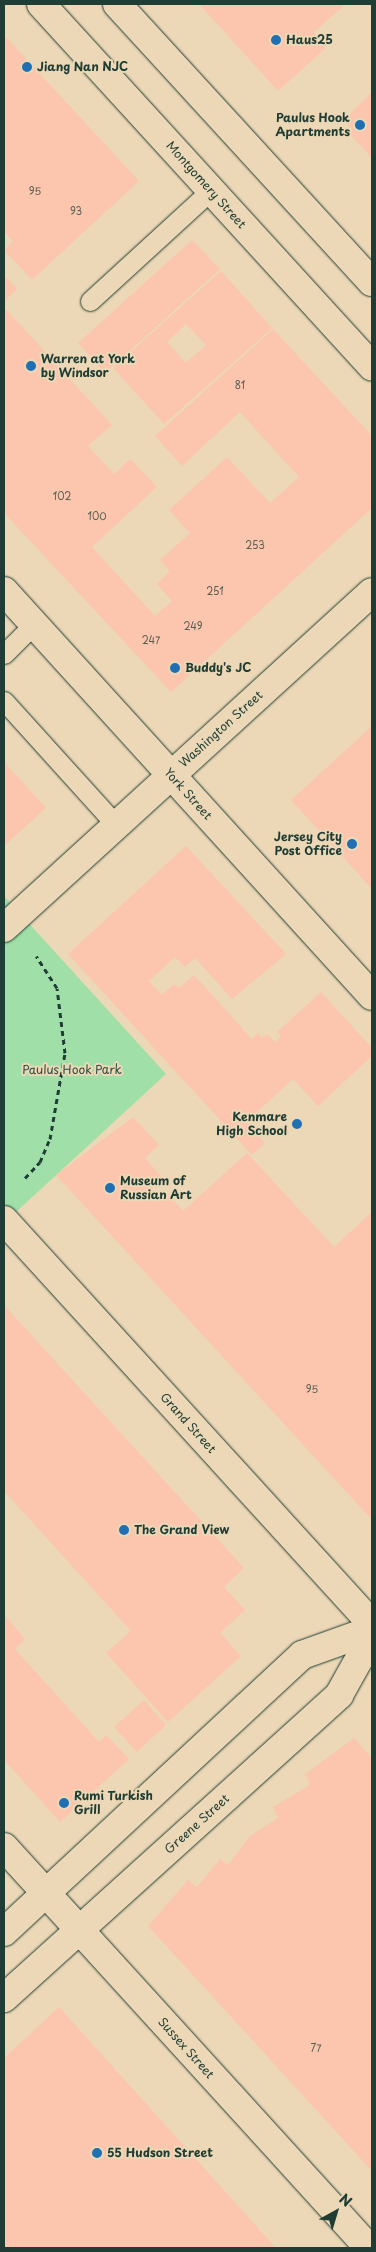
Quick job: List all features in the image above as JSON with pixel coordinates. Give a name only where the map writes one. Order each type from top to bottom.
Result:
[{"type":"street","name":"Montgomery Street","points":[[41,4],[372,366]]},
{"type":"street","points":[[117,4],[372,282]]},
{"type":"street","name":"York Street","points":[[4,591],[372,996]]},
{"type":"street","name":"Washington Street","points":[[4,928],[372,592]]},
{"type":"street","name":"Grand Street","points":[[4,1220],[372,1624]]},
{"type":"street","points":[[4,1932],[48,1894],[302,1655],[372,1630]]},
{"type":"street","name":"Greene Street","points":[[4,1998],[339,1695],[372,1636]]},
{"type":"street","name":"Sussex Street","points":[[4,1847],[369,2248]]},
{"type":"lane","points":[[90,301],[211,190]]},
{"type":"lane","points":[[4,654],[34,624]]},
{"type":"lane","points":[[4,701],[116,825]]},
{"type":"path","points":[[25,1178],[40,1162],[50,1139],[64,1053],[57,988],[36,956]]},
{"type":"green space","name":"Paulus Hook Park","points":[[4,896],[166,1074],[4,1223]]},
{"type":"building","name":"Haus25","points":[[199,4],[346,4],[314,32],[326,48],[278,91]]},
{"type":"building","points":[[4,35],[139,181],[32,280],[4,250],[13,241],[4,232]]},
{"type":"building","name":"Paulus Hook Apartments","points":[[372,92],[372,158],[348,132],[352,129],[344,120]]},
{"type":"building","points":[[192,240],[220,269],[105,373],[78,343]]},
{"type":"building","points":[[221,271],[272,328],[164,424],[113,368]],"holes":[[[186,324],[206,345],[186,363],[167,342]]]},
{"type":"building","points":[[4,275],[17,289],[4,302]]},
{"type":"building","points":[[4,307],[112,425],[88,446],[114,474],[130,459],[157,487],[92,547],[155,616],[172,601],[157,584],[170,571],[160,560],[190,533],[169,510],[227,457],[270,503],[299,477],[240,412],[182,466],[155,436],[273,329],[372,436],[372,508],[171,692],[4,513]]},
{"type":"building","name":"Jersey City Post Office","points":[[372,726],[372,889],[291,800]]},
{"type":"building","points":[[4,762],[46,808],[4,846]]},
{"type":"building","name":"Kenmare High School","points":[[186,846],[286,954],[232,999],[195,958],[185,967],[175,957],[149,981],[162,995],[174,984],[179,988],[194,975],[252,1039],[258,1033],[262,1038],[267,1034],[275,1042],[281,1036],[277,1032],[321,992],[372,1048],[372,1056],[318,1106],[293,1079],[246,1122],[265,1143],[252,1155],[68,954]]},
{"type":"building","points":[[133,1117],[159,1145],[145,1158],[161,1176],[150,1186],[159,1195],[164,1190],[183,1211],[247,1153],[334,1247],[372,1212],[372,1520],[56,1175]]},
{"type":"building","name":"The Grand View","points":[[4,1305],[244,1568],[224,1587],[245,1610],[220,1633],[241,1656],[168,1722],[106,1653],[131,1631],[4,1491]]},
{"type":"building","points":[[4,1614],[25,1639],[15,1649],[99,1742],[106,1735],[129,1759],[60,1822],[4,1760]]},
{"type":"building","points":[[144,1700],[166,1725],[137,1752],[114,1727]]},
{"type":"building","points":[[354,1738],[372,1758],[372,2171],[148,1926],[188,1880],[197,1887],[220,1859],[228,1865],[250,1836],[278,1818],[273,1807],[310,1785],[305,1774]]},
{"type":"building","name":"55 Hudson Street","points":[[59,2007],[276,2248],[4,2248],[4,2058]]},
{"type":"place","name":"Haus25","points":[[276,40]]},
{"type":"place","name":"Jiang Nan NJC","points":[[27,67]]},
{"type":"place","name":"Paulus Hook Apartments","points":[[360,125]]},
{"type":"place","name":"Warren at York by Windsor","points":[[31,366]]},
{"type":"place","name":"Buddy's JC","points":[[175,668]]},
{"type":"place","name":"Jersey City Post Office","points":[[352,844]]},
{"type":"place","name":"Kenmare High School","points":[[297,1124]]},
{"type":"place","name":"Museum of Russian Art","points":[[110,1188]]},
{"type":"place","name":"The Grand View","points":[[124,1530]]},
{"type":"place","name":"Rumi Turkish Grill","points":[[64,1803]]},
{"type":"place","name":"55 Hudson Street","points":[[97,2153]]}]
